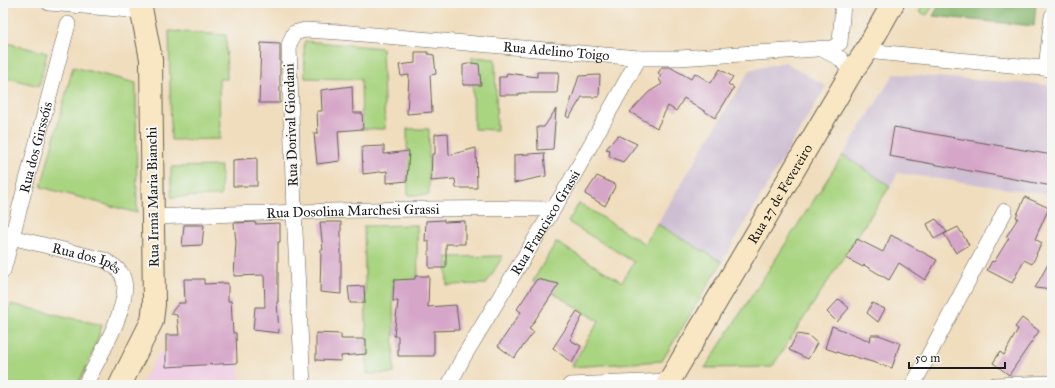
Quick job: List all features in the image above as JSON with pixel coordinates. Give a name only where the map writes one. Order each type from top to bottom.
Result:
[{"type":"main road","name":"Rua 27 de Fevereiro","points":[[668,383],[850,73],[866,51],[893,3]]},
{"type":"main road","name":"Rua Irmã Maria Bianchi","points":[[120,385],[152,321],[154,304],[151,59],[140,7]]},
{"type":"street","points":[[49,3],[140,7]]},
{"type":"street","name":"Rua Adelino Toigo","points":[[294,33],[305,30],[339,32],[639,58],[679,58],[832,48],[840,43],[843,3]]},
{"type":"street","points":[[866,51],[1049,68],[1052,20]]},
{"type":"street","name":"Rua dos Girssóis","points":[[3,271],[7,237],[68,24]]},
{"type":"street","name":"Rua Dorival Giordani","points":[[294,33],[289,45],[294,212],[303,385]]},
{"type":"street","points":[[820,48],[841,59],[850,73]]},
{"type":"street","name":"Rua Francisco Grassi","points":[[449,385],[464,356],[571,180],[639,58]]},
{"type":"street","name":"Rua Dosolina Marchesi Grassi","points":[[153,218],[294,212],[508,208],[553,209]]},
{"type":"street","points":[[912,385],[1005,211]]},
{"type":"street","name":"Rua dos Ipês","points":[[7,237],[104,260],[117,267],[124,281],[124,298],[117,320],[85,385]]},
{"type":"street","points":[[570,385],[668,383]]},
{"type":"street","points":[[995,385],[1052,383]]},
{"type":"shaded area","points":[[785,62],[826,86],[722,262],[657,224],[750,70]]},
{"type":"shaded area","points":[[894,74],[1052,85],[1052,195],[898,173],[890,186],[843,155]]},
{"type":"shaded area","points":[[238,350],[240,381],[141,383],[160,352]]},
{"type":"green space","points":[[924,3],[935,3],[927,15],[919,12]]},
{"type":"green space","points":[[940,3],[1036,3],[1034,26],[933,16]]},
{"type":"green space","points":[[169,31],[226,35],[227,79],[219,79],[220,139],[171,140]]},
{"type":"green space","points":[[305,41],[382,48],[385,129],[362,129],[361,79],[305,78]]},
{"type":"green space","points":[[3,42],[47,53],[39,86],[3,77]]},
{"type":"green space","points":[[472,57],[495,59],[497,130],[474,129]]},
{"type":"green space","points":[[73,67],[136,83],[137,213],[41,187]]},
{"type":"green space","points":[[407,129],[429,129],[429,195],[408,195]]},
{"type":"green space","points":[[843,155],[890,186],[772,367],[705,368]]},
{"type":"green space","points":[[221,166],[221,196],[171,197],[171,167]]},
{"type":"green space","points":[[579,203],[645,244],[657,224],[722,262],[662,361],[571,367],[599,321],[533,281],[556,242],[622,282],[634,262],[568,222]]},
{"type":"green space","points":[[417,225],[418,286],[393,286],[394,373],[367,374],[364,226]]},
{"type":"green space","points":[[503,256],[486,284],[447,285],[446,257]]},
{"type":"green space","points":[[11,304],[102,325],[85,371],[77,385],[3,385],[3,334]]},
{"type":"building","points":[[261,43],[280,44],[280,103],[259,103]]},
{"type":"building","points":[[415,52],[428,52],[428,54],[434,55],[436,74],[430,75],[432,112],[407,114],[409,75],[401,76],[399,65],[415,63]]},
{"type":"building","points":[[472,63],[479,64],[481,85],[463,85],[463,65]]},
{"type":"building","points":[[662,67],[670,67],[691,79],[695,73],[711,83],[720,69],[733,77],[728,84],[734,88],[715,118],[684,98],[676,111],[668,106],[657,128],[630,112],[649,92],[662,84],[659,79],[661,75],[658,73]]},
{"type":"building","points":[[537,72],[559,72],[557,93],[520,93],[520,95],[499,95],[499,77],[506,77],[507,73],[537,77]]},
{"type":"building","points":[[600,75],[599,97],[582,97],[569,118],[566,116],[579,76]]},
{"type":"building","points":[[352,86],[353,113],[362,113],[363,129],[338,131],[340,161],[317,164],[314,133],[318,133],[317,111],[322,111],[321,90]]},
{"type":"building","points":[[556,109],[553,149],[538,150],[537,127],[544,127]]},
{"type":"building","points":[[894,127],[1052,155],[1052,186],[889,156]]},
{"type":"building","points":[[448,133],[449,155],[476,148],[477,188],[456,188],[455,179],[431,181],[432,154],[435,154],[435,134]]},
{"type":"building","points":[[618,135],[637,144],[623,162],[609,156],[610,150],[606,149]]},
{"type":"building","points":[[384,146],[384,154],[409,151],[407,181],[387,183],[387,171],[363,174],[362,147]]},
{"type":"building","points":[[544,153],[546,176],[514,183],[514,155]]},
{"type":"building","points":[[257,158],[257,186],[233,186],[233,160]]},
{"type":"building","points":[[597,176],[616,185],[605,206],[585,194]]},
{"type":"building","points":[[1025,197],[1049,208],[1035,239],[1042,243],[1037,254],[1032,264],[1024,260],[1012,283],[987,270],[992,261],[994,262],[1009,238],[1006,237],[1018,218],[1016,217]]},
{"type":"building","points":[[936,219],[947,232],[934,239],[927,224]]},
{"type":"building","points":[[444,220],[444,222],[465,221],[465,244],[446,244],[446,268],[429,268],[429,241],[425,241],[426,221]]},
{"type":"building","points":[[255,222],[255,224],[280,223],[280,242],[278,242],[277,302],[279,333],[253,330],[255,307],[265,307],[264,275],[234,276],[236,242],[234,223]]},
{"type":"building","points":[[320,222],[341,222],[341,294],[320,292],[321,249],[323,250]]},
{"type":"building","points":[[184,225],[204,225],[202,245],[182,246]]},
{"type":"building","points":[[958,227],[969,245],[956,253],[944,234]]},
{"type":"building","points":[[891,235],[937,260],[925,280],[899,263],[889,280],[864,265],[863,267],[846,258],[857,239],[883,252]]},
{"type":"building","points":[[1052,257],[1052,290],[1035,288]]},
{"type":"building","points":[[415,276],[429,276],[428,307],[456,305],[459,330],[434,331],[434,356],[398,356],[398,336],[394,336],[398,301],[393,301],[394,280],[415,279]]},
{"type":"building","points":[[184,279],[204,279],[204,284],[228,283],[228,301],[231,301],[233,333],[236,333],[237,363],[166,367],[166,335],[179,335],[177,315],[170,314],[179,303],[185,303]]},
{"type":"building","points":[[537,279],[559,284],[529,329],[534,332],[514,358],[498,346],[521,312],[517,309]]},
{"type":"building","points":[[364,286],[365,303],[350,303],[348,287]]},
{"type":"building","points":[[839,299],[849,308],[837,322],[827,312]]},
{"type":"building","points":[[872,303],[885,309],[878,322],[867,313]]},
{"type":"building","points":[[577,311],[583,315],[570,340],[581,346],[572,363],[553,348]]},
{"type":"building","points":[[1022,318],[1039,331],[1009,375],[993,363],[1000,352],[1004,355],[1018,329],[1015,327]]},
{"type":"building","points":[[832,326],[870,341],[871,335],[879,335],[900,343],[892,368],[825,348]]},
{"type":"building","points":[[316,333],[341,334],[341,339],[366,339],[366,354],[341,356],[341,361],[316,360]]},
{"type":"building","points":[[797,334],[809,336],[817,343],[808,359],[789,350]]}]
